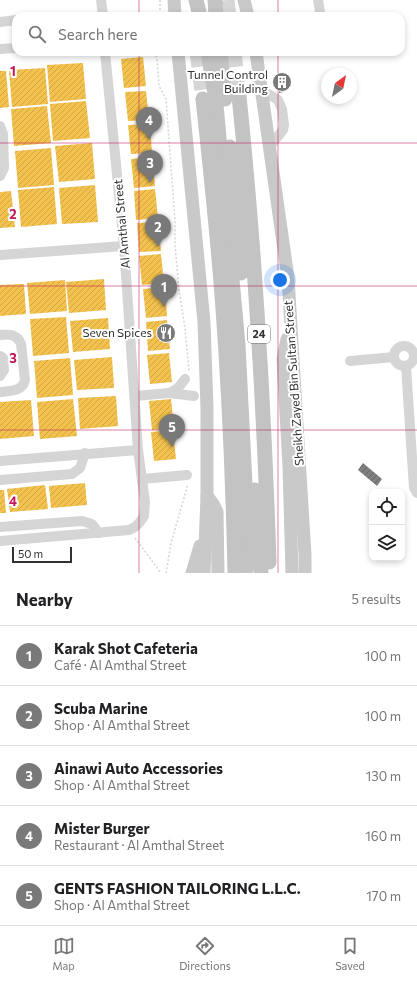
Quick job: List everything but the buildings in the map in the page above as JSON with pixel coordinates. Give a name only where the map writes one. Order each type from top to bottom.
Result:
[{"type":"highway","points":[[196,0],[199,12]]},
{"type":"highway","points":[[215,0],[216,12]]},
{"type":"highway","points":[[209,56],[215,94],[238,345],[245,484],[247,562],[245,573]]},
{"type":"highway","points":[[220,56],[239,243],[261,573]]},
{"type":"highway","name":"24","points":[[239,96],[253,249],[261,362],[269,573]]},
{"type":"highway","points":[[203,99],[222,295],[229,401],[235,573]]},
{"type":"main road","points":[[174,0],[175,12]]},
{"type":"main road","points":[[244,0],[247,12]]},
{"type":"main road","points":[[252,0],[254,12]]},
{"type":"main road","points":[[178,56],[204,322],[207,408],[207,496],[204,573]]},
{"type":"main road","name":"Sheikh Zayed Bin Sultan Street","points":[[256,56],[288,278],[305,555]]},
{"type":"main road","points":[[290,321],[283,359],[289,467],[292,573]]},
{"type":"main road","points":[[207,496],[214,504],[217,512],[218,573]]},
{"type":"main road","points":[[192,573],[206,532]]},
{"type":"main road","points":[[304,573],[305,555]]},
{"type":"main road","points":[[305,555],[311,573]]},
{"type":"street","points":[[101,0],[102,12]]},
{"type":"street","points":[[318,0],[320,12]]},
{"type":"street","points":[[0,22],[12,20]]},
{"type":"street","points":[[0,50],[12,48]]},
{"type":"street","name":"Al Amthal Street","points":[[105,56],[124,246],[138,450],[145,509],[144,516],[140,522],[129,530]]},
{"type":"street","points":[[262,90],[278,100],[282,109],[284,125],[283,130],[270,146]]},
{"type":"street","points":[[0,126],[3,134],[4,168],[0,176]]},
{"type":"street","points":[[0,255],[124,246]]},
{"type":"street","points":[[0,335],[13,335],[19,340],[21,344],[25,380],[19,389],[0,392]]},
{"type":"street","points":[[405,345],[413,350],[416,356],[412,363],[406,366],[397,363],[394,353],[398,347],[405,345]]},
{"type":"street","points":[[0,356],[3,358],[4,370],[0,376]]},
{"type":"street","points":[[350,361],[394,357]]},
{"type":"street","points":[[406,366],[414,488],[417,493]]},
{"type":"street","points":[[169,393],[178,388],[187,378]]},
{"type":"street","points":[[135,396],[169,393],[194,396]]},
{"type":"street","points":[[0,461],[85,453],[138,450]]},
{"type":"street","points":[[0,480],[72,474],[80,468],[85,453]]},
{"type":"street","points":[[142,479],[187,475]]},
{"type":"street","points":[[0,527],[82,521],[92,524],[99,533]]},
{"type":"street","points":[[0,540],[129,530]]},
{"type":"path","points":[[160,0],[160,12]]},
{"type":"path","points":[[156,56],[159,86],[166,99],[175,221],[176,263],[187,378]]},
{"type":"path","points":[[166,573],[174,528],[188,484],[189,474],[187,475]]},
{"type":"path","points":[[129,530],[161,573]]},
{"type":"tunnel","points":[[227,0],[228,12]]},
{"type":"tunnel","points":[[198,56],[203,99]]},
{"type":"tunnel","points":[[234,56],[239,96]]},
{"type":"place","name":"Tunnel Control Building","points":[[282,82]]},
{"type":"place","name":"Mister Burger","points":[[149,140]]},
{"type":"place","name":"Ainawi Auto Accessories","points":[[150,183]]},
{"type":"place","name":"Scuba Marine","points":[[158,247]]},
{"type":"place","name":"Karak Shot Cafeteria","points":[[164,307]]},
{"type":"place","name":"Seven Spices","points":[[166,333]]},
{"type":"place","name":"GENTS FASHION TAILORING L.L.C.","points":[[172,447]]}]
